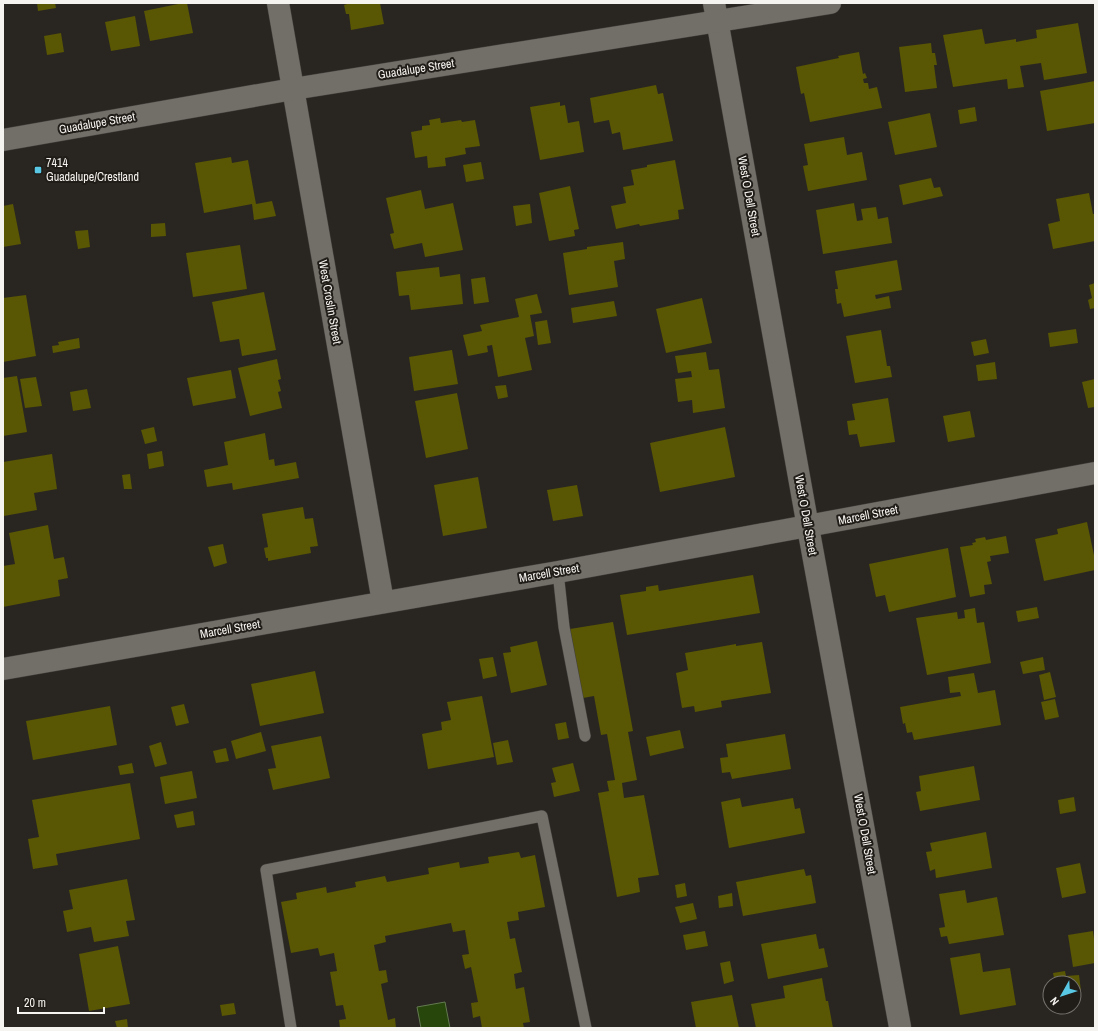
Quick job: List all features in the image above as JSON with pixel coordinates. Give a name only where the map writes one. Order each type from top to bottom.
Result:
[{"type":"street","name":"West Croslin Street","points":[[278,3],[383,602]]},
{"type":"street","name":"Guadalupe Street","points":[[3,140],[716,12],[830,3]]},
{"type":"street","name":"West O Dell Street","points":[[716,12],[900,1027]]},
{"type":"street","name":"Marcell Street","points":[[3,669],[558,572],[1095,473]]},
{"type":"lane","points":[[558,572],[564,627],[585,736]]},
{"type":"lane","points":[[291,1028],[266,870],[542,816],[586,1028]]},
{"type":"shaded area","points":[[445,1002],[450,1028],[421,1028],[417,1007]]},
{"type":"building","points":[[37,3],[55,3],[56,8],[38,11]]},
{"type":"building","points":[[187,3],[193,33],[150,41],[144,11]]},
{"type":"building","points":[[347,3],[380,3],[384,24],[351,30],[349,14],[346,14],[344,5]]},
{"type":"building","points":[[135,16],[140,46],[111,51],[105,22]]},
{"type":"building","points":[[1078,23],[1087,73],[1044,80],[1041,63],[1020,66],[1024,87],[1008,89],[1007,79],[953,87],[943,35],[982,29],[985,44],[1016,39],[1016,42],[1037,38],[1036,30]]},
{"type":"building","points":[[61,33],[64,52],[47,55],[44,36]]},
{"type":"building","points":[[931,43],[932,53],[935,53],[937,65],[934,65],[937,88],[905,92],[899,47]]},
{"type":"building","points":[[859,52],[863,74],[865,73],[867,78],[863,79],[864,83],[868,83],[869,89],[877,87],[882,108],[810,122],[804,93],[801,94],[796,67],[839,58],[838,56]]},
{"type":"building","points":[[1095,81],[1095,123],[1047,131],[1040,91]]},
{"type":"building","points":[[656,85],[658,94],[663,93],[673,141],[623,150],[620,132],[612,134],[609,120],[594,123],[590,98]]},
{"type":"building","points":[[560,102],[560,106],[565,105],[568,123],[579,121],[584,152],[540,160],[530,107]]},
{"type":"building","points":[[975,107],[977,121],[960,124],[958,110]]},
{"type":"building","points":[[930,113],[937,147],[895,155],[888,122]]},
{"type":"building","points":[[440,118],[441,123],[461,120],[462,122],[475,120],[480,146],[465,148],[466,154],[445,158],[446,166],[428,168],[427,156],[415,158],[411,132],[422,130],[422,126],[430,125],[429,120]]},
{"type":"building","points":[[844,137],[847,155],[862,152],[867,180],[808,191],[803,166],[808,165],[804,144]]},
{"type":"building","points":[[231,157],[232,163],[248,160],[256,204],[272,201],[276,216],[254,220],[252,204],[204,213],[195,163]]},
{"type":"building","points":[[675,160],[684,209],[678,210],[679,219],[640,226],[639,224],[616,229],[611,206],[626,203],[623,187],[634,185],[631,170],[647,167],[647,165]]},
{"type":"building","points":[[481,162],[484,179],[466,182],[463,165]]},
{"type":"building","points":[[931,178],[934,188],[940,187],[943,196],[903,205],[899,185]]},
{"type":"building","points":[[570,186],[579,229],[574,230],[575,236],[549,241],[539,193]]},
{"type":"building","points":[[421,190],[425,209],[453,203],[463,250],[425,257],[422,243],[394,249],[390,234],[394,233],[386,198]]},
{"type":"building","points":[[1089,193],[1093,214],[1095,214],[1095,241],[1053,249],[1048,224],[1060,221],[1056,199]]},
{"type":"building","points":[[854,203],[857,221],[863,220],[861,209],[876,207],[878,219],[888,217],[892,243],[823,254],[816,210]]},
{"type":"building","points":[[13,204],[21,244],[3,247],[3,206]]},
{"type":"building","points":[[530,204],[532,223],[516,226],[513,206]]},
{"type":"building","points":[[165,223],[166,236],[151,237],[151,224]]},
{"type":"building","points":[[88,230],[90,247],[78,249],[75,231]]},
{"type":"building","points":[[623,242],[625,259],[614,261],[618,287],[569,295],[563,253],[587,249],[587,247]]},
{"type":"building","points":[[240,245],[247,289],[193,297],[186,253]]},
{"type":"building","points":[[897,260],[902,290],[875,295],[876,299],[889,296],[891,308],[844,317],[841,303],[837,304],[835,289],[838,289],[835,271]]},
{"type":"building","points":[[439,267],[440,277],[460,274],[463,304],[411,310],[409,295],[399,296],[396,272]]},
{"type":"building","points":[[485,277],[489,302],[474,304],[471,279]]},
{"type":"building","points":[[1095,283],[1095,308],[1090,309],[1088,300],[1092,298],[1089,285]]},
{"type":"building","points":[[264,292],[276,350],[242,356],[239,339],[220,342],[212,302]]},
{"type":"building","points":[[537,294],[542,313],[530,315],[534,336],[525,338],[532,370],[498,377],[492,345],[487,346],[488,352],[468,356],[463,335],[482,331],[480,325],[519,317],[515,299]]},
{"type":"building","points":[[26,295],[36,356],[3,362],[3,298]]},
{"type":"building","points":[[702,298],[712,343],[666,353],[656,309]]},
{"type":"building","points":[[614,301],[617,316],[573,323],[571,308]]},
{"type":"building","points":[[547,320],[551,343],[538,345],[535,322]]},
{"type":"building","points":[[1076,329],[1078,343],[1050,347],[1048,333]]},
{"type":"building","points":[[881,330],[887,366],[890,366],[892,377],[855,383],[846,336]]},
{"type":"building","points":[[79,338],[80,348],[53,353],[52,346],[59,345],[58,342]]},
{"type":"building","points":[[986,339],[989,353],[974,356],[971,342]]},
{"type":"building","points":[[452,350],[458,384],[414,391],[409,357]]},
{"type":"building","points":[[706,352],[709,370],[719,369],[725,408],[693,413],[692,400],[678,402],[675,379],[692,377],[691,371],[678,373],[675,356]]},
{"type":"building","points":[[277,359],[281,379],[278,380],[281,391],[278,392],[282,408],[250,416],[238,368]]},
{"type":"building","points":[[995,362],[997,379],[978,381],[976,365]]},
{"type":"building","points":[[231,370],[236,398],[193,406],[187,378]]},
{"type":"building","points":[[17,376],[27,432],[3,436],[3,378]]},
{"type":"building","points":[[36,377],[42,406],[25,408],[20,379]]},
{"type":"building","points":[[1095,379],[1095,407],[1088,408],[1082,382]]},
{"type":"building","points":[[506,385],[508,397],[498,399],[495,386]]},
{"type":"building","points":[[87,389],[91,408],[73,411],[70,392]]},
{"type":"building","points":[[457,393],[468,449],[426,458],[415,401]]},
{"type":"building","points":[[888,398],[895,442],[860,447],[857,434],[849,435],[847,421],[855,420],[852,404]]},
{"type":"building","points":[[970,411],[975,437],[948,442],[943,416]]},
{"type":"building","points":[[154,427],[157,441],[145,444],[141,430]]},
{"type":"building","points":[[725,427],[735,477],[660,492],[650,443]]},
{"type":"building","points":[[265,433],[269,460],[274,459],[275,466],[296,462],[299,478],[233,490],[232,483],[207,487],[204,470],[228,465],[224,442]]},
{"type":"building","points":[[162,451],[164,466],[149,469],[147,454]]},
{"type":"building","points":[[52,454],[57,489],[34,493],[37,510],[4,516],[3,462]]},
{"type":"building","points":[[130,474],[132,489],[124,489],[122,475]]},
{"type":"building","points":[[478,477],[487,528],[443,536],[434,485]]},
{"type":"building","points":[[577,485],[583,516],[553,521],[547,490]]},
{"type":"building","points":[[303,507],[305,519],[313,518],[318,546],[310,547],[311,553],[268,561],[264,548],[268,547],[262,514]]},
{"type":"building","points":[[1087,522],[1095,560],[1095,570],[1044,581],[1035,539],[1058,534],[1057,529]]},
{"type":"building","points":[[48,525],[54,559],[64,557],[68,578],[58,580],[60,596],[3,607],[3,566],[15,564],[9,533]]},
{"type":"building","points":[[1006,536],[1009,553],[990,556],[991,561],[987,562],[992,584],[984,585],[985,594],[970,597],[960,547],[973,545],[972,543],[976,542],[975,539],[985,537],[986,540]]},
{"type":"building","points":[[223,544],[227,563],[214,567],[208,547]]},
{"type":"building","points":[[948,548],[956,597],[889,612],[885,595],[876,597],[869,564]]},
{"type":"building","points":[[753,575],[760,613],[627,635],[620,595],[646,591],[646,587],[658,585],[659,591]]},
{"type":"building","points":[[1037,607],[1039,618],[1018,622],[1016,611]]},
{"type":"building","points":[[975,608],[977,623],[984,622],[991,663],[927,675],[916,618],[957,612],[958,619],[965,618],[964,610]]},
{"type":"building","points":[[613,622],[633,731],[628,732],[637,780],[622,783],[624,798],[644,795],[659,875],[638,878],[640,892],[617,897],[598,793],[609,791],[607,781],[615,780],[607,734],[601,735],[594,696],[583,698],[570,629]]},
{"type":"building","points":[[537,641],[547,685],[511,693],[503,653],[511,652],[510,647]]},
{"type":"building","points":[[762,642],[771,693],[721,701],[722,707],[695,712],[694,706],[682,708],[676,673],[688,670],[685,653],[736,644],[736,646]]},
{"type":"building","points":[[493,657],[497,676],[483,679],[479,659]]},
{"type":"building","points":[[1043,657],[1045,670],[1023,674],[1020,662]]},
{"type":"building","points":[[315,671],[324,713],[260,726],[251,684]]},
{"type":"building","points":[[1050,672],[1056,697],[1044,700],[1039,675]]},
{"type":"building","points":[[974,673],[978,693],[995,690],[1001,725],[914,740],[912,732],[907,733],[905,723],[903,724],[900,707],[961,696],[960,692],[950,693],[948,677]]},
{"type":"building","points":[[482,696],[494,757],[428,769],[422,734],[442,730],[441,722],[451,720],[447,702]]},
{"type":"building","points":[[1055,699],[1059,717],[1045,720],[1041,702]]},
{"type":"building","points":[[184,704],[189,723],[176,726],[171,707]]},
{"type":"building","points":[[110,706],[117,745],[33,760],[26,721]]},
{"type":"building","points":[[566,722],[569,738],[558,740],[555,724]]},
{"type":"building","points":[[680,730],[684,748],[650,756],[646,737]]},
{"type":"building","points":[[261,732],[266,751],[236,759],[231,741]]},
{"type":"building","points":[[785,734],[791,769],[732,779],[730,772],[722,773],[720,758],[728,757],[726,744]]},
{"type":"building","points":[[321,736],[330,778],[273,790],[268,769],[276,768],[271,746]]},
{"type":"building","points":[[508,740],[513,762],[497,765],[493,743]]},
{"type":"building","points":[[161,742],[167,764],[155,767],[149,746]]},
{"type":"building","points":[[226,748],[229,761],[216,763],[213,751]]},
{"type":"building","points":[[132,763],[134,773],[120,775],[118,766]]},
{"type":"building","points":[[573,763],[580,791],[554,797],[551,783],[556,782],[552,768]]},
{"type":"building","points":[[974,766],[980,800],[920,811],[916,792],[921,791],[919,776]]},
{"type":"building","points":[[192,771],[197,798],[165,804],[160,777]]},
{"type":"building","points":[[130,783],[140,839],[56,854],[58,865],[33,869],[28,839],[39,837],[32,800]]},
{"type":"building","points":[[1074,797],[1076,811],[1060,814],[1058,800]]},
{"type":"building","points":[[740,798],[742,807],[793,798],[795,809],[800,808],[805,833],[729,848],[721,802]]},
{"type":"building","points":[[193,811],[195,825],[177,828],[174,815]]},
{"type":"building","points":[[986,832],[992,868],[936,878],[935,869],[930,871],[926,852],[932,851],[930,843]]},
{"type":"building","points":[[519,852],[521,858],[535,855],[545,907],[518,912],[519,920],[507,922],[510,939],[515,938],[522,972],[514,974],[516,989],[524,987],[530,1022],[523,1023],[524,1028],[482,1028],[480,1016],[473,1018],[471,1003],[478,1002],[471,967],[465,969],[462,955],[469,954],[465,930],[453,932],[451,923],[385,936],[386,942],[374,945],[379,971],[386,970],[388,982],[381,984],[388,1020],[395,1018],[396,1028],[340,1028],[339,1020],[346,1019],[343,1005],[336,1006],[330,972],[337,971],[334,953],[320,956],[318,948],[291,953],[281,902],[297,899],[296,893],[326,887],[327,893],[356,887],[355,882],[385,876],[387,882],[429,874],[428,868],[459,862],[460,868],[489,863],[488,857]]},
{"type":"building","points":[[1080,863],[1086,893],[1062,898],[1056,868]]},
{"type":"building","points":[[804,869],[806,876],[811,875],[816,903],[743,916],[736,882]]},
{"type":"building","points":[[127,879],[135,920],[126,921],[129,936],[94,942],[91,927],[67,932],[63,911],[73,909],[69,890]]},
{"type":"building","points":[[685,883],[687,896],[677,898],[675,885]]},
{"type":"building","points":[[965,890],[967,903],[997,897],[1004,935],[949,944],[947,936],[941,937],[939,928],[945,927],[939,894]]},
{"type":"building","points":[[732,893],[733,906],[719,908],[718,896]]},
{"type":"building","points":[[693,903],[697,919],[680,923],[675,907]]},
{"type":"building","points":[[705,931],[708,946],[686,950],[683,935]]},
{"type":"building","points":[[1093,931],[1095,963],[1073,967],[1068,935]]},
{"type":"building","points":[[816,934],[819,949],[824,948],[828,967],[768,979],[761,944]]},
{"type":"building","points":[[118,946],[130,1004],[89,1011],[79,954]]},
{"type":"building","points":[[980,953],[983,972],[1010,968],[1016,1005],[960,1015],[950,958]]},
{"type":"building","points":[[730,961],[734,981],[724,984],[720,963]]},
{"type":"building","points":[[1065,971],[1066,975],[1053,975],[1053,973]]},
{"type":"building","points":[[822,978],[833,1028],[756,1028],[751,1004],[785,998],[783,986]]},
{"type":"building","points":[[732,995],[739,1028],[696,1028],[691,1002]]},
{"type":"building","points":[[234,1003],[236,1014],[222,1016],[220,1005]]},
{"type":"building","points":[[127,1019],[128,1028],[117,1028],[115,1021]]},
{"type":"place","name":"7414 Guadalupe/Crestland","points":[[38,170]]}]
